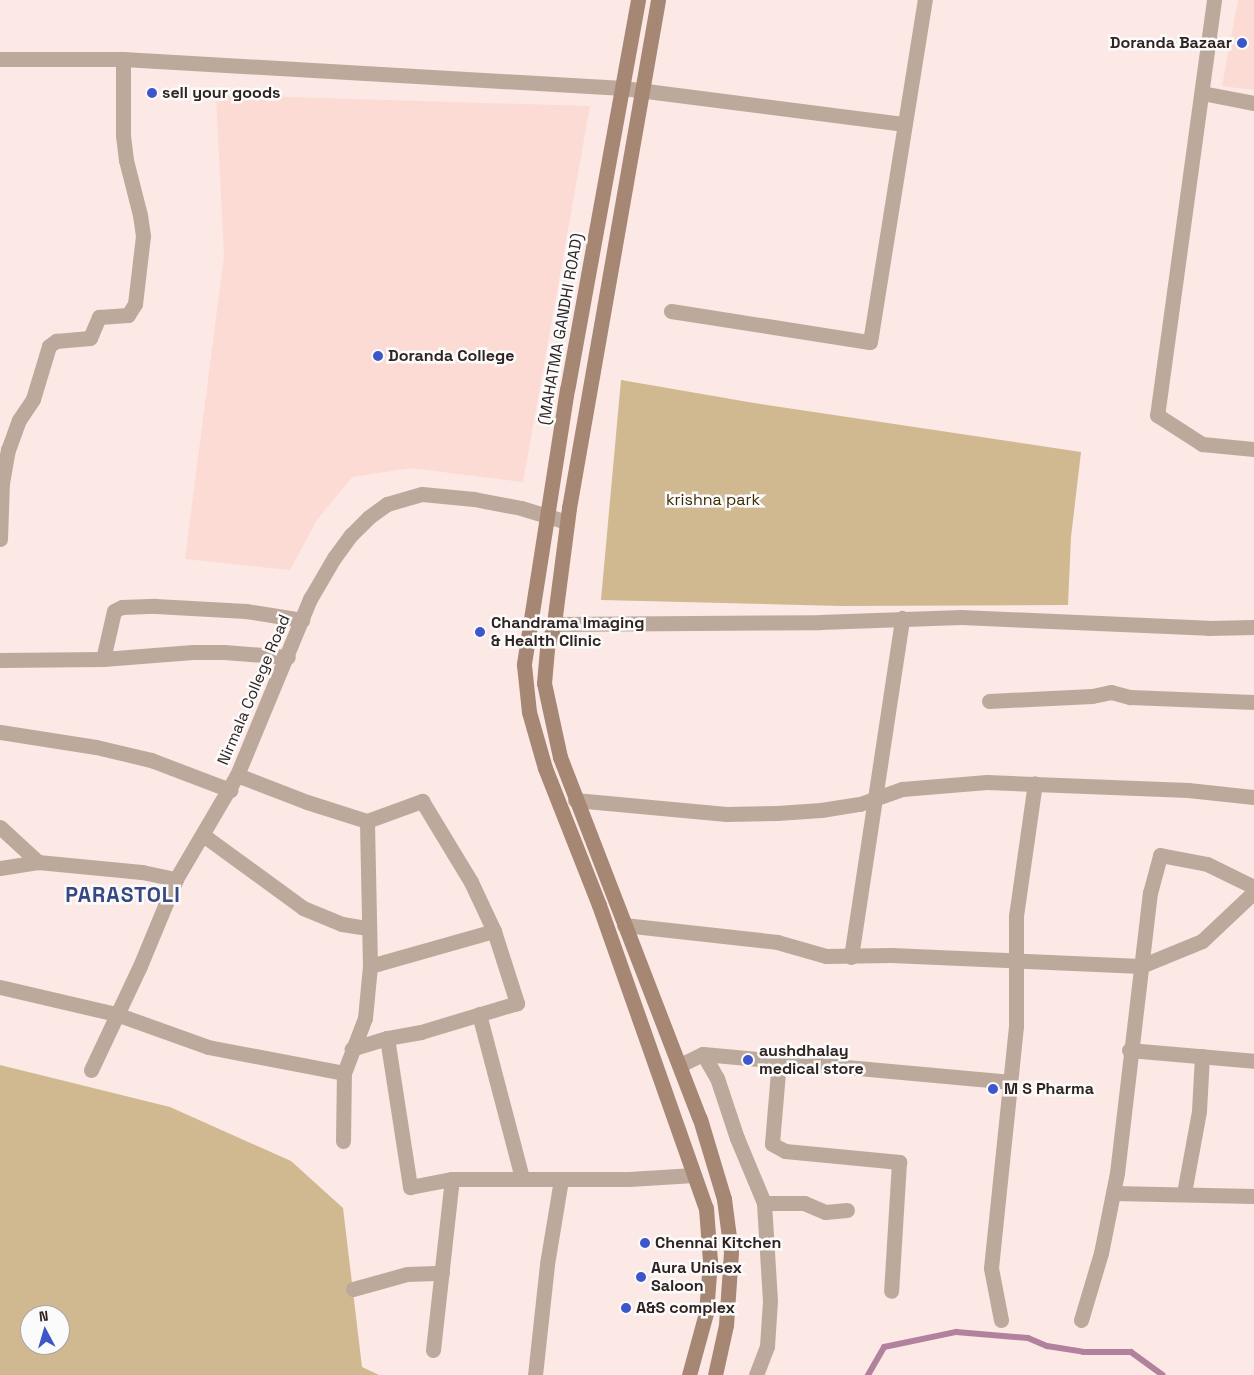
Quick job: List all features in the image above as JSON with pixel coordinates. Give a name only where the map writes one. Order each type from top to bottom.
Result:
[{"type":"main road","name":"(MAHATMA GANDHI ROAD)","points":[[638,0],[567,389],[524,664],[529,712],[545,768],[599,905],[706,1208],[710,1262],[706,1313],[689,1375]]},
{"type":"main road","points":[[658,0],[567,522],[554,624],[546,649],[544,683],[560,757],[680,1065],[700,1119],[724,1199],[731,1252],[726,1325],[715,1375]]},
{"type":"street","points":[[671,311],[870,342],[925,0]]},
{"type":"street","points":[[1214,0],[1176,263],[1157,415],[1202,444],[1254,449]]},
{"type":"street","points":[[0,59],[123,59],[623,88],[905,124]]},
{"type":"street","points":[[0,539],[2,483],[8,450],[16,426],[32,399],[49,346],[56,340],[90,338],[99,317],[128,315],[135,304],[143,236],[140,215],[126,160],[123,136],[123,59]]},
{"type":"street","points":[[1202,92],[1254,103]]},
{"type":"street","name":"Nirmala College Road","points":[[92,1070],[116,1014],[140,966],[176,879],[237,776],[314,593],[334,558],[357,529],[387,504],[404,498],[438,495],[474,499],[548,515],[567,522]]},
{"type":"street","points":[[103,659],[114,611],[122,607],[155,606],[246,611],[302,620]]},
{"type":"street","points":[[554,624],[820,622],[961,617],[1208,628],[1254,627]]},
{"type":"street","points":[[852,957],[902,618]]},
{"type":"street","points":[[0,660],[103,659],[193,652],[224,652],[288,657]]},
{"type":"street","points":[[989,701],[1092,696],[1111,692],[1130,697],[1254,702]]},
{"type":"street","points":[[0,732],[96,747],[151,760],[230,790]]},
{"type":"street","points":[[237,776],[307,802],[367,821],[422,801],[471,882],[494,931],[517,1002],[421,1032],[387,1038],[352,1049]]},
{"type":"street","points":[[576,800],[726,814],[821,810],[860,804],[902,789],[987,782],[1253,793]]},
{"type":"street","points":[[1001,1320],[991,1268],[1016,1026],[1016,916],[1035,783]]},
{"type":"street","points":[[343,1141],[344,1073],[365,1018],[370,966],[367,821]]},
{"type":"street","points":[[0,827],[38,862]]},
{"type":"street","points":[[202,835],[303,908],[342,924],[368,928]]},
{"type":"street","points":[[1081,1320],[1101,1253],[1113,1193],[1129,1050],[1150,893],[1160,855],[1206,864],[1254,887]]},
{"type":"street","points":[[0,868],[38,862],[114,869],[176,879]]},
{"type":"street","points":[[624,925],[778,942],[826,956],[891,955],[1141,966],[1202,941],[1254,892]]},
{"type":"street","points":[[370,966],[494,931]]},
{"type":"street","points":[[0,988],[116,1014],[208,1047],[344,1073]]},
{"type":"street","points":[[479,1014],[522,1178]]},
{"type":"street","points":[[387,1038],[410,1187],[452,1179],[629,1178],[694,1175]]},
{"type":"street","points":[[1129,1050],[1254,1061]]},
{"type":"street","points":[[680,1065],[704,1054],[1009,1082]]},
{"type":"street","points":[[704,1054],[717,1078],[736,1138],[764,1203],[770,1301],[767,1346],[756,1375]]},
{"type":"street","points":[[1184,1194],[1199,1112],[1202,1056]]},
{"type":"street","points":[[779,1060],[772,1144],[784,1151],[899,1162],[891,1291]]},
{"type":"street","points":[[433,1350],[452,1179]]},
{"type":"street","points":[[535,1375],[547,1264],[561,1179]]},
{"type":"street","points":[[1113,1193],[1254,1196]]},
{"type":"street","points":[[764,1203],[804,1204],[825,1212],[847,1210]]},
{"type":"street","points":[[353,1288],[406,1274],[442,1272]]},
{"type":"shaded area","name":"Doranda Bazaar","points":[[1238,0],[1254,0],[1254,90],[1222,86]]},
{"type":"shaded area","name":"Doranda College","points":[[216,95],[590,106],[523,482],[411,468],[352,477],[317,520],[290,570],[185,559],[224,256]]},
{"type":"green space","name":"krishna park","points":[[621,380],[754,403],[1081,452],[1071,537],[1068,605],[841,606],[601,600]]},
{"type":"green space","points":[[0,1065],[170,1107],[291,1161],[343,1208],[362,1367],[379,1375],[0,1375]]},
{"type":"waterway","points":[[868,1375],[884,1347],[956,1332],[1028,1338],[1047,1346],[1083,1352],[1131,1352],[1163,1375]]},
{"type":"place","name":"Doranda Bazaar","points":[[1242,43]]},
{"type":"place","name":"sell your goods","points":[[152,93]]},
{"type":"place","name":"Doranda College","points":[[378,356]]},
{"type":"place","name":"Chandrama Imaging & Health Clinic","points":[[480,632]]},
{"type":"place","name":"aushdhalay medical store","points":[[748,1060]]},
{"type":"place","name":"M S Pharma","points":[[993,1089]]},
{"type":"place","name":"Chennai Kitchen","points":[[645,1243]]},
{"type":"place","name":"Aura Unisex Saloon","points":[[641,1277]]},
{"type":"place","name":"A&S complex","points":[[626,1308]]},
{"type":"district","name":"PARASTOLI","points":[[123,895]]}]
